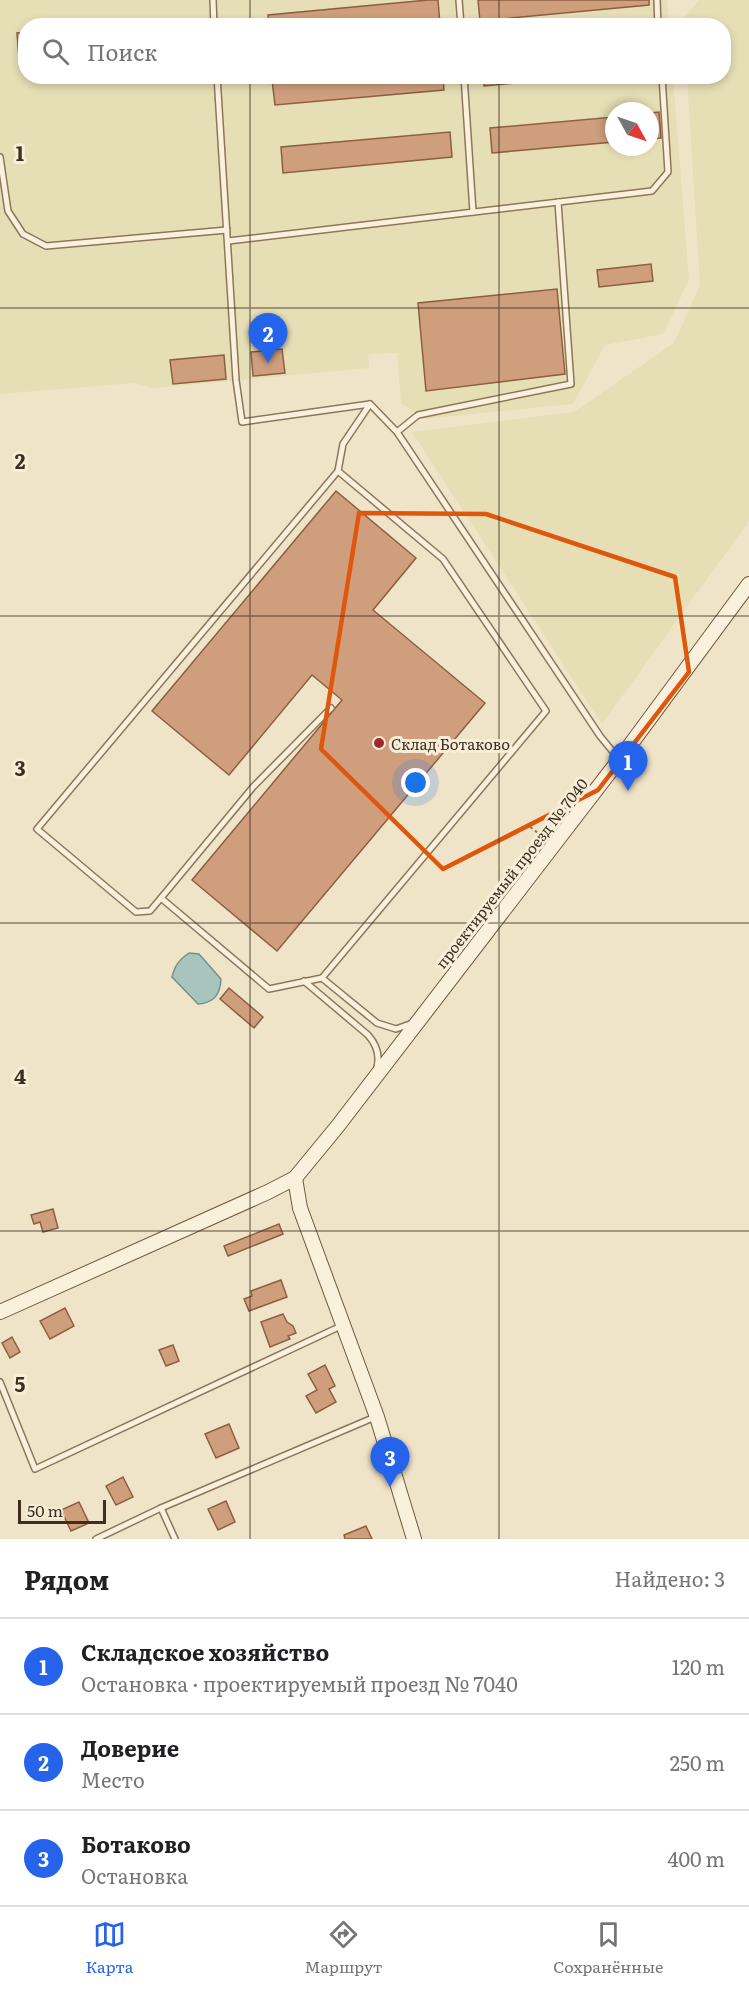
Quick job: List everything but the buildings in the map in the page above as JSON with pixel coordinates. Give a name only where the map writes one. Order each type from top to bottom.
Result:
[{"type":"main road","name":"проектируемый проезд № 7040","points":[[295,1178],[619,760],[749,584]]},
{"type":"main road","points":[[0,1311],[295,1178],[300,1208],[377,1417],[414,1539]]},
{"type":"lane","points":[[213,0],[214,18]]},
{"type":"lane","points":[[459,0],[460,18]]},
{"type":"lane","points":[[657,0],[658,18]]},
{"type":"lane","points":[[218,84],[236,380],[242,422],[370,404]]},
{"type":"lane","points":[[465,84],[473,212]]},
{"type":"lane","points":[[228,241],[652,191],[668,172],[662,84]]},
{"type":"lane","points":[[0,157],[8,211],[23,234],[46,246],[227,230]]},
{"type":"lane","points":[[397,432],[418,415],[571,384],[558,202]]},
{"type":"lane","points":[[370,404],[397,432],[600,736],[619,760]]},
{"type":"lane","points":[[331,708],[253,787],[150,911],[136,912],[37,830],[338,471],[344,444],[370,404]]},
{"type":"lane","points":[[160,898],[269,989],[322,978],[546,711],[443,559],[338,471]]},
{"type":"lane","points":[[322,978],[377,1023],[386,1027],[396,1029],[408,1026],[421,1017]]},
{"type":"lane","points":[[304,981],[375,1043],[378,1063],[373,1080]]},
{"type":"lane","points":[[0,1382],[35,1469],[342,1326]]},
{"type":"lane","points":[[96,1539],[161,1508],[377,1417]]},
{"type":"lane","points":[[161,1508],[175,1539]]},
{"type":"path","points":[[529,826],[543,837]]},
{"type":"highlighted area","points":[[359,513],[486,514],[675,577],[689,672],[598,790],[443,869],[321,749]]},
{"type":"shaded area","points":[[0,0],[667,0],[668,18],[18,18],[18,84],[674,84],[689,280],[663,334],[605,345],[573,404],[424,419],[401,403],[397,353],[368,354],[369,368],[153,388],[133,383],[0,394]]},
{"type":"shaded area","points":[[699,0],[749,0],[749,521],[602,724],[412,432],[574,412],[674,343],[700,285],[687,84],[731,84],[731,18],[684,18]]},
{"type":"water","points":[[189,953],[199,954],[221,979],[218,994],[208,1002],[198,1004],[172,977],[178,963]]},
{"type":"place","name":"Доверие","points":[[268,363]]},
{"type":"place","name":"Склад Ботаково","points":[[379,743]]},
{"type":"place","name":"Складское хозяйство","points":[[628,791]]},
{"type":"place","name":"Ботаково","points":[[390,1487]]}]
